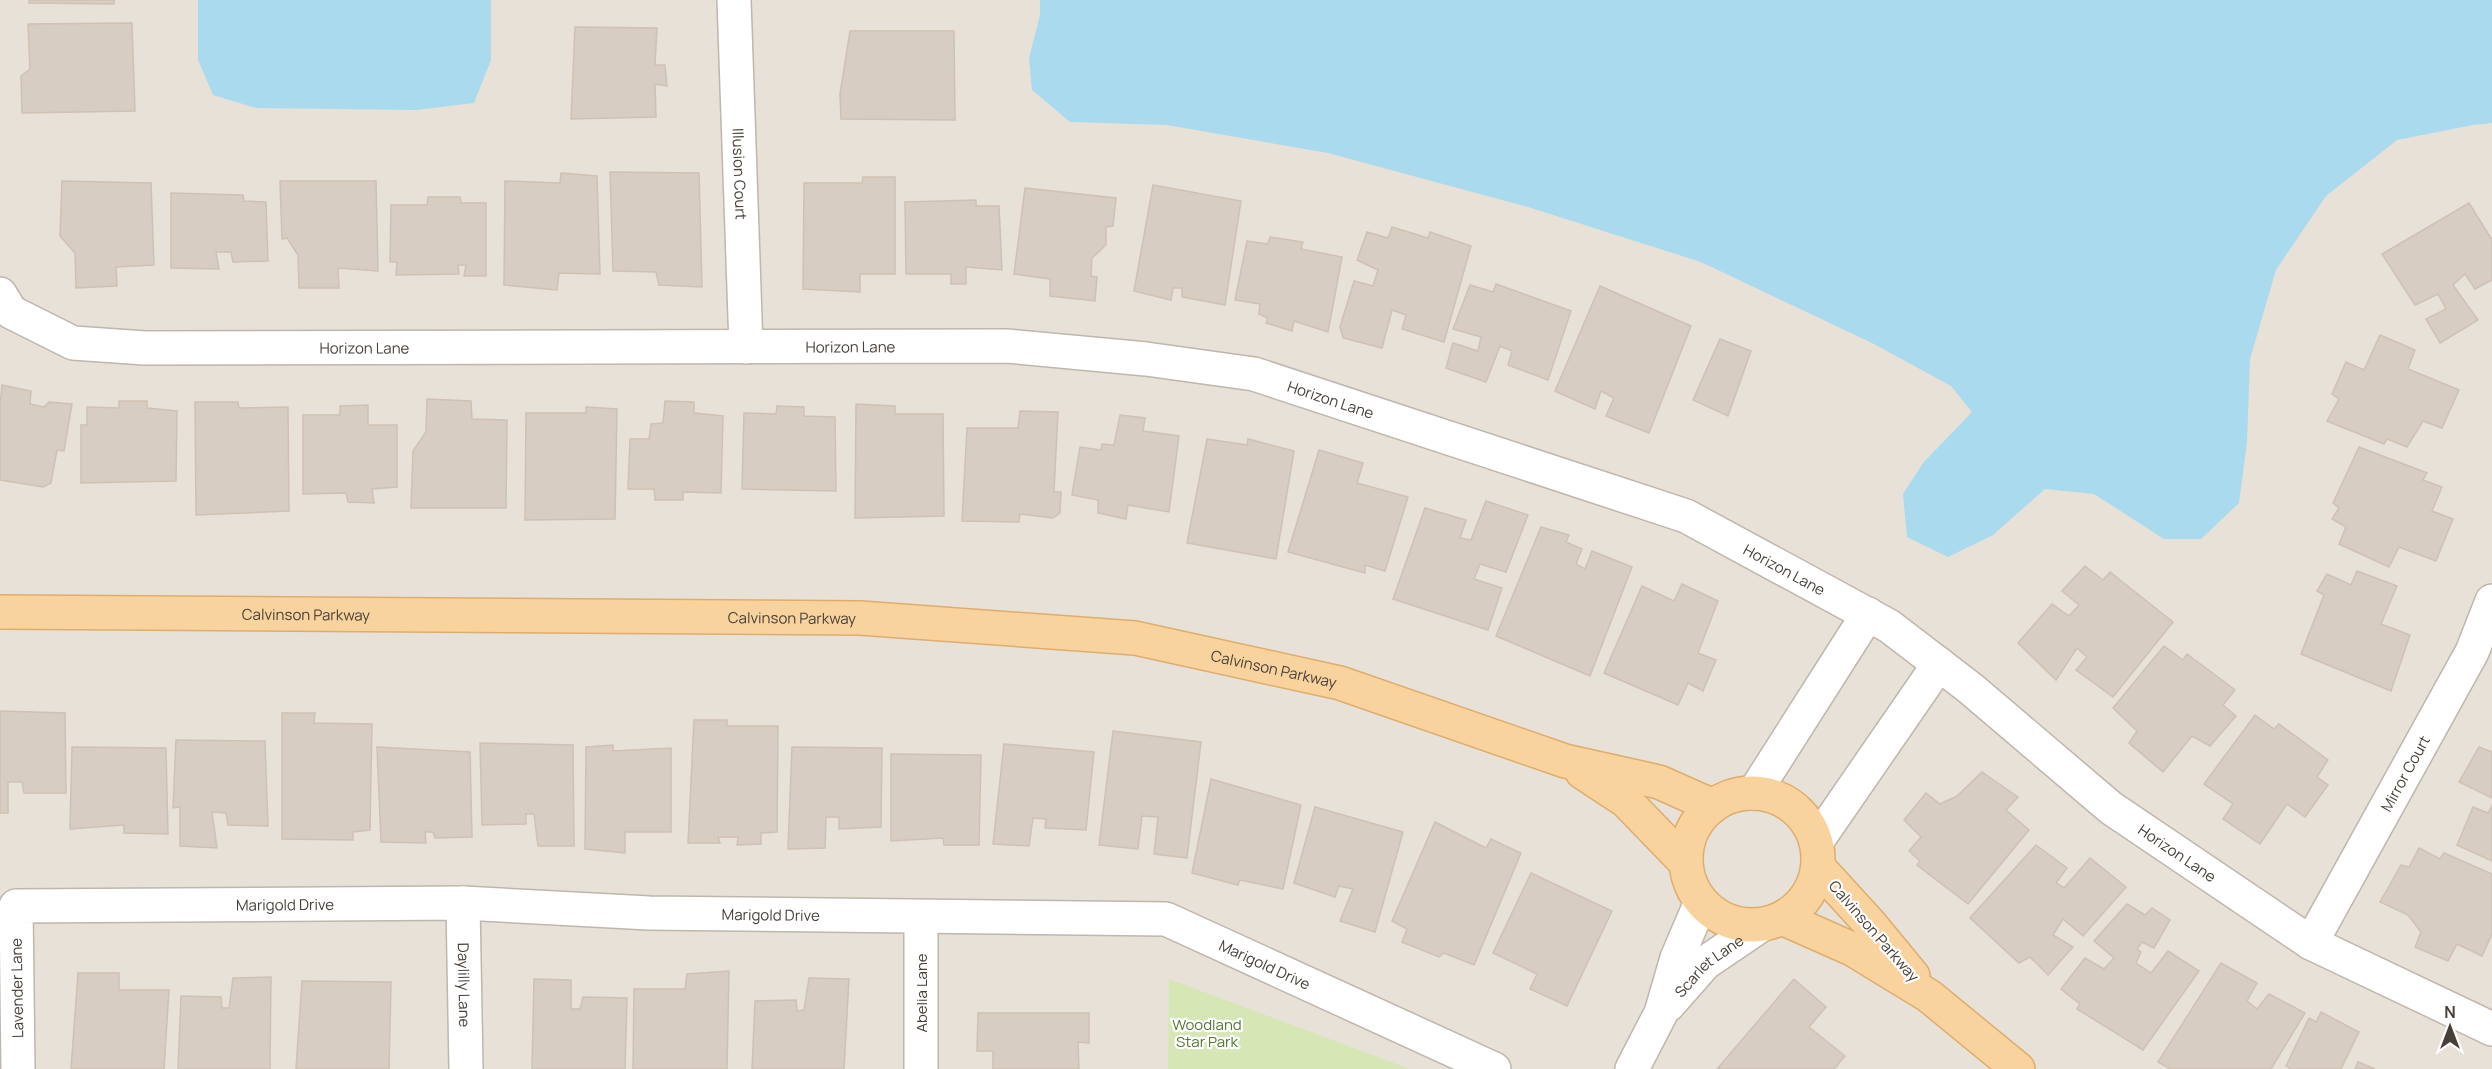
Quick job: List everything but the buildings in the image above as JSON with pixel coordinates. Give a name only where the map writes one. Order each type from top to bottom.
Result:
[{"type":"main road","name":"Calvinson Parkway","points":[[0,612],[860,618],[1135,638],[1340,683],[1565,761],[1659,782],[1713,806]]},
{"type":"main road","name":"Calvinson Parkway","points":[[1565,761],[1626,801],[1685,862]]},
{"type":"main road","points":[[1754,793],[1774,797],[1794,808],[1808,824],[1817,854],[1812,886],[1800,905],[1772,921],[1739,924],[1719,916],[1701,902],[1690,884],[1685,862],[1688,841],[1697,821],[1713,806],[1732,796],[1754,793]]},
{"type":"main road","name":"Calvinson Parkway","points":[[1817,854],[1929,996]]},
{"type":"main road","name":"Calvinson Parkway","points":[[1772,921],[1852,949],[1929,996],[2018,1069]]},
{"type":"street","name":"Illusion Court","points":[[734,0],[746,347]]},
{"type":"street","name":"Horizon Lane","points":[[6,303],[73,343],[145,348],[1007,346],[1146,359],[1254,374],[1686,516],[1889,626],[1939,663],[2111,808],[2311,943],[2492,1029]]},
{"type":"street","name":"Mirror Court","points":[[2311,943],[2472,652],[2492,601]]},
{"type":"street","points":[[1754,793],[1868,614]]},
{"type":"street","points":[[1817,854],[1939,663]]},
{"type":"street","name":"Scarlet Lane","points":[[1632,1069],[1661,1013],[1677,958],[1701,902]]},
{"type":"street","name":"Marigold Drive","points":[[16,906],[463,903],[649,913],[1166,919],[1494,1069]]},
{"type":"street","name":"Daylilly Lane","points":[[463,903],[466,1069]]},
{"type":"street","name":"Lavender Lane","points":[[16,906],[18,1069]]},
{"type":"street","name":"Abelia Lane","points":[[921,916],[921,1069]]},
{"type":"street","name":"Scarlet Lane","points":[[1661,1013],[1705,963],[1772,921]]},
{"type":"shaded area","points":[[0,0],[2492,0],[2492,1069],[0,1069]]},
{"type":"green space","name":"Woodland Star Park","points":[[1169,979],[1410,1069],[1168,1069]]},
{"type":"water","points":[[198,0],[491,0],[491,60],[474,103],[416,110],[256,108],[213,95],[198,60]]},
{"type":"water","points":[[1040,0],[2492,0],[2492,123],[2397,140],[2326,196],[2276,270],[2250,359],[2247,442],[2239,503],[2201,539],[2164,539],[2094,494],[2045,489],[1993,535],[1948,557],[1907,537],[1903,494],[1923,463],[1972,412],[1951,386],[1874,344],[1701,262],[1528,207],[1328,153],[1167,125],[1070,122],[1032,90],[1029,58],[1040,15]]}]
